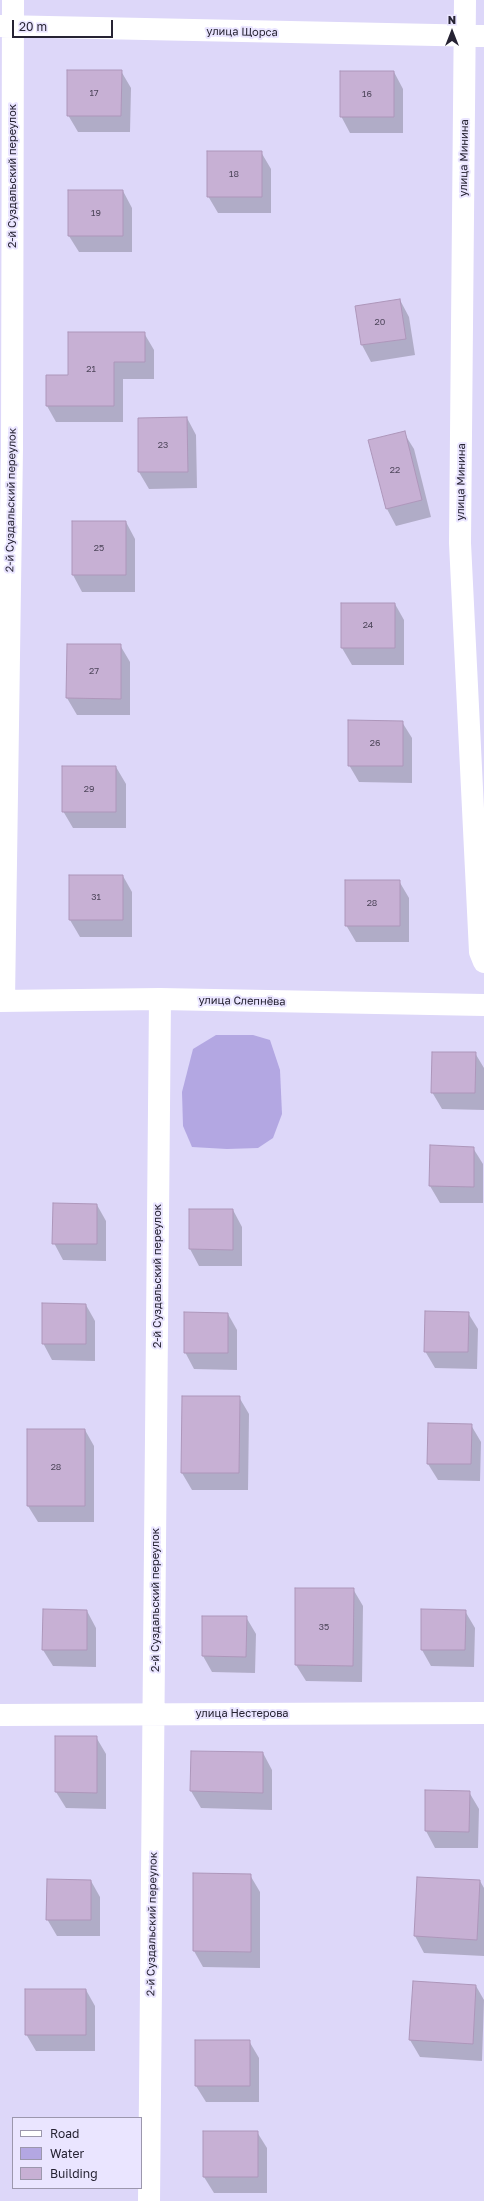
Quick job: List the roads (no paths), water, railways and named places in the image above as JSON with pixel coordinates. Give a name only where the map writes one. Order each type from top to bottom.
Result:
[{"type":"street","name":"2-й Суздальский переулок","points":[[2,1000],[7,27],[13,0]]},
{"type":"street","name":"улица Минина","points":[[465,0],[474,36],[460,543],[480,952],[484,962]]},
{"type":"street","name":"улица Щорса","points":[[7,27],[474,36]]},
{"type":"street","name":"2-й Суздальский переулок","points":[[149,2201],[155,1714],[160,999]]},
{"type":"street","name":"улица Слепнёва","points":[[2,1000],[160,999],[484,1005]]},
{"type":"street","name":"улица Нестерова","points":[[0,1715],[484,1714]]},
{"type":"water","points":[[216,1035],[253,1035],[270,1040],[280,1070],[282,1114],[273,1138],[258,1148],[227,1149],[192,1147],[183,1126],[182,1092],[193,1049]]}]
